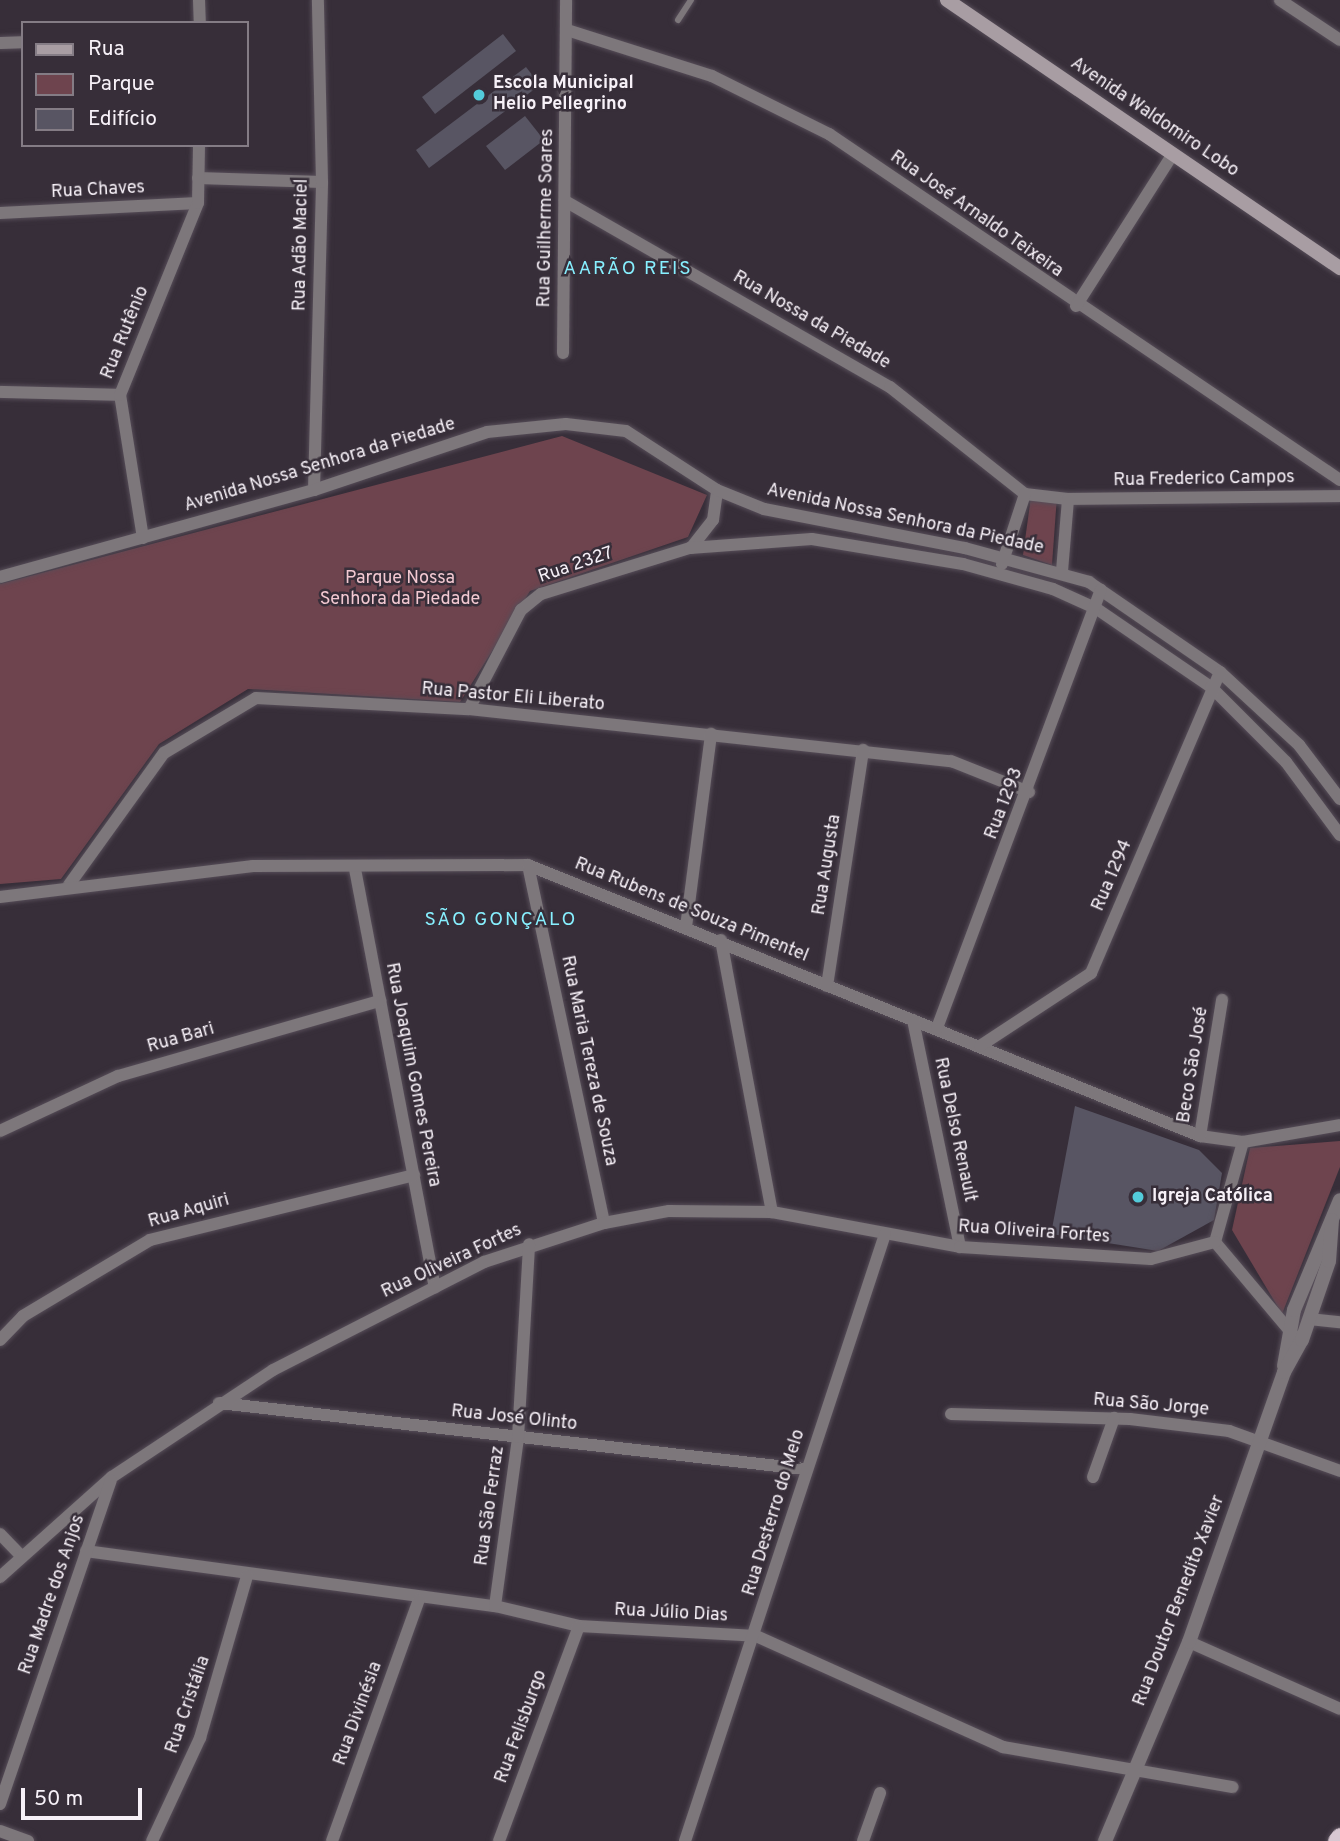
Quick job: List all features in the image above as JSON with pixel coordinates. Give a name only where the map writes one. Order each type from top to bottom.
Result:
[{"type":"main road","name":"Avenida Waldomiro Lobo","points":[[947,0],[964,5],[1173,154],[1340,268]]},
{"type":"street","points":[[199,0],[200,21]]},
{"type":"street","name":"Rua Adão Maciel","points":[[314,490],[322,182],[318,0]]},
{"type":"street","name":"Rua Guilherme Soares","points":[[564,353],[566,0]]},
{"type":"street","points":[[1280,0],[1340,40]]},
{"type":"street","name":"Rua José Arnaldo Teixeira","points":[[567,30],[712,76],[829,134],[1076,306],[1340,480]]},
{"type":"street","points":[[0,43],[21,42]]},
{"type":"street","name":"Rua Rutênio","points":[[143,538],[120,395],[198,203],[199,147]]},
{"type":"street","points":[[1076,306],[1173,154]]},
{"type":"street","points":[[198,178],[322,182]]},
{"type":"street","name":"Rua Nossa da Piedade","points":[[565,201],[890,387],[1025,494]]},
{"type":"street","name":"Rua Chaves","points":[[0,213],[198,203]]},
{"type":"street","points":[[0,392],[120,395]]},
{"type":"street","name":"Avenida Nossa Senhora da Piedade","points":[[0,577],[314,490],[487,432],[566,424],[626,431],[716,490],[815,522],[1062,571],[1101,590],[1220,671],[1299,745],[1340,799]]},
{"type":"street","points":[[714,545],[707,530],[716,490]]},
{"type":"street","points":[[1000,574],[1025,494],[1068,499],[1062,571]]},
{"type":"street","name":"Rua Frederico Campos","points":[[1068,499],[1340,496]]},
{"type":"street","name":"Rua 2327","points":[[469,709],[522,610],[541,594],[690,548],[707,530]]},
{"type":"street","name":"Avenida Nossa Senhora da Piedade","points":[[690,548],[812,538],[1000,574],[1097,609],[1211,687],[1286,761],[1340,835]]},
{"type":"street","name":"Rua 1293","points":[[937,1028],[1029,792],[1097,609],[1101,590]]},
{"type":"street","name":"Rua 1294","points":[[980,1046],[1091,973],[1220,671]]},
{"type":"street","name":"Rua Pastor Eli Liberato","points":[[69,885],[164,754],[256,698],[469,709],[863,750],[951,761],[1029,792]]},
{"type":"street","points":[[686,927],[711,734]]},
{"type":"street","name":"Rua Augusta","points":[[827,986],[863,750]]},
{"type":"street","name":"Rua Rubens de Souza Pimentel","points":[[0,897],[69,885],[253,866],[355,869],[528,865],[721,940],[827,986],[1200,1136],[1243,1142],[1340,1125]]},
{"type":"street","name":"Rua Maria Tereza de Souza","points":[[528,865],[604,1223]]},
{"type":"street","name":"Rua Joaquim Gomes Pereira","points":[[355,869],[435,1287]]},
{"type":"street","points":[[721,940],[772,1212]]},
{"type":"street","name":"Beco São José","points":[[1200,1136],[1222,1000]]},
{"type":"street","name":"Rua Bari","points":[[0,1131],[118,1076],[380,1001]]},
{"type":"street","name":"Rua Delso Renault","points":[[913,1020],[960,1247]]},
{"type":"street","points":[[1243,1142],[1216,1242],[1287,1335],[1302,1340]]},
{"type":"street","name":"Rua Aquiri","points":[[0,1340],[23,1315],[150,1240],[414,1175]]},
{"type":"street","name":"Rua Doutor Benedito Xavier","points":[[1284,1372],[1287,1335],[1312,1258],[1340,1200]]},
{"type":"street","name":"Rua Oliveira Fortes","points":[[0,1577],[20,1555],[112,1477],[219,1403],[435,1287],[529,1244],[604,1223],[669,1211],[772,1212],[960,1247],[1152,1259],[1216,1242]]},
{"type":"street","name":"Rua Doutor Benedito Xavier","points":[[1105,1841],[1133,1768],[1189,1642],[1284,1372],[1302,1340],[1329,1261],[1332,1220]]},
{"type":"street","name":"Rua Desterro do Melo","points":[[685,1841],[756,1636],[805,1469],[885,1234]]},
{"type":"street","name":"Rua São Ferraz","points":[[495,1606],[518,1437],[529,1244]]},
{"type":"street","points":[[1309,1319],[1340,1322]]},
{"type":"street","name":"Rua José Olinto","points":[[219,1403],[805,1469]]},
{"type":"street","name":"Rua São Jorge","points":[[951,1414],[1114,1418],[1262,1438],[1340,1471]]},
{"type":"street","points":[[1093,1477],[1114,1418]]},
{"type":"street","name":"Rua Madre dos Anjos","points":[[0,1804],[112,1477]]},
{"type":"street","points":[[0,1534],[20,1555]]},
{"type":"street","name":"Rua Júlio Dias","points":[[86,1551],[419,1600],[495,1606],[579,1626],[756,1636],[1003,1747],[1233,1787]]},
{"type":"street","name":"Rua Cristália","points":[[152,1841],[200,1738],[247,1576]]},
{"type":"street","name":"Rua Divinésia","points":[[332,1841],[419,1600]]},
{"type":"street","name":"Rua Felisburgo","points":[[499,1841],[579,1626]]},
{"type":"street","points":[[1189,1642],[1340,1709]]},
{"type":"street","points":[[863,1841],[880,1793]]},
{"type":"street","points":[[0,1831],[28,1841]]},
{"type":"lane","points":[[678,20],[691,0]]},
{"type":"green space","name":"Parque Nossa Senhora da Piedade","points":[[562,436],[707,495],[688,537],[530,591],[460,702],[248,689],[159,744],[61,879],[0,884],[0,584]]},
{"type":"green space","points":[[1032,489],[1057,496],[1052,565],[1023,555]]},
{"type":"green space","points":[[1340,1141],[1340,1167],[1282,1314],[1232,1230],[1250,1148]]},
{"type":"building","points":[[503,34],[516,51],[435,114],[422,97]]},
{"type":"building","points":[[526,67],[540,85],[429,168],[416,150]]},
{"type":"building","points":[[525,116],[544,140],[505,170],[486,146]]},
{"type":"building","name":"Igreja Católica","points":[[1075,1106],[1199,1150],[1222,1173],[1214,1220],[1158,1251],[1051,1234]]},
{"type":"place","name":"Escola Municipal Helio Pellegrino","points":[[479,95]]},
{"type":"place","name":"Igreja Católica","points":[[1138,1197]]},
{"type":"district","name":"AARÃO REIS","points":[[628,270]]},
{"type":"district","name":"SÃO GONÇALO","points":[[501,921]]}]
